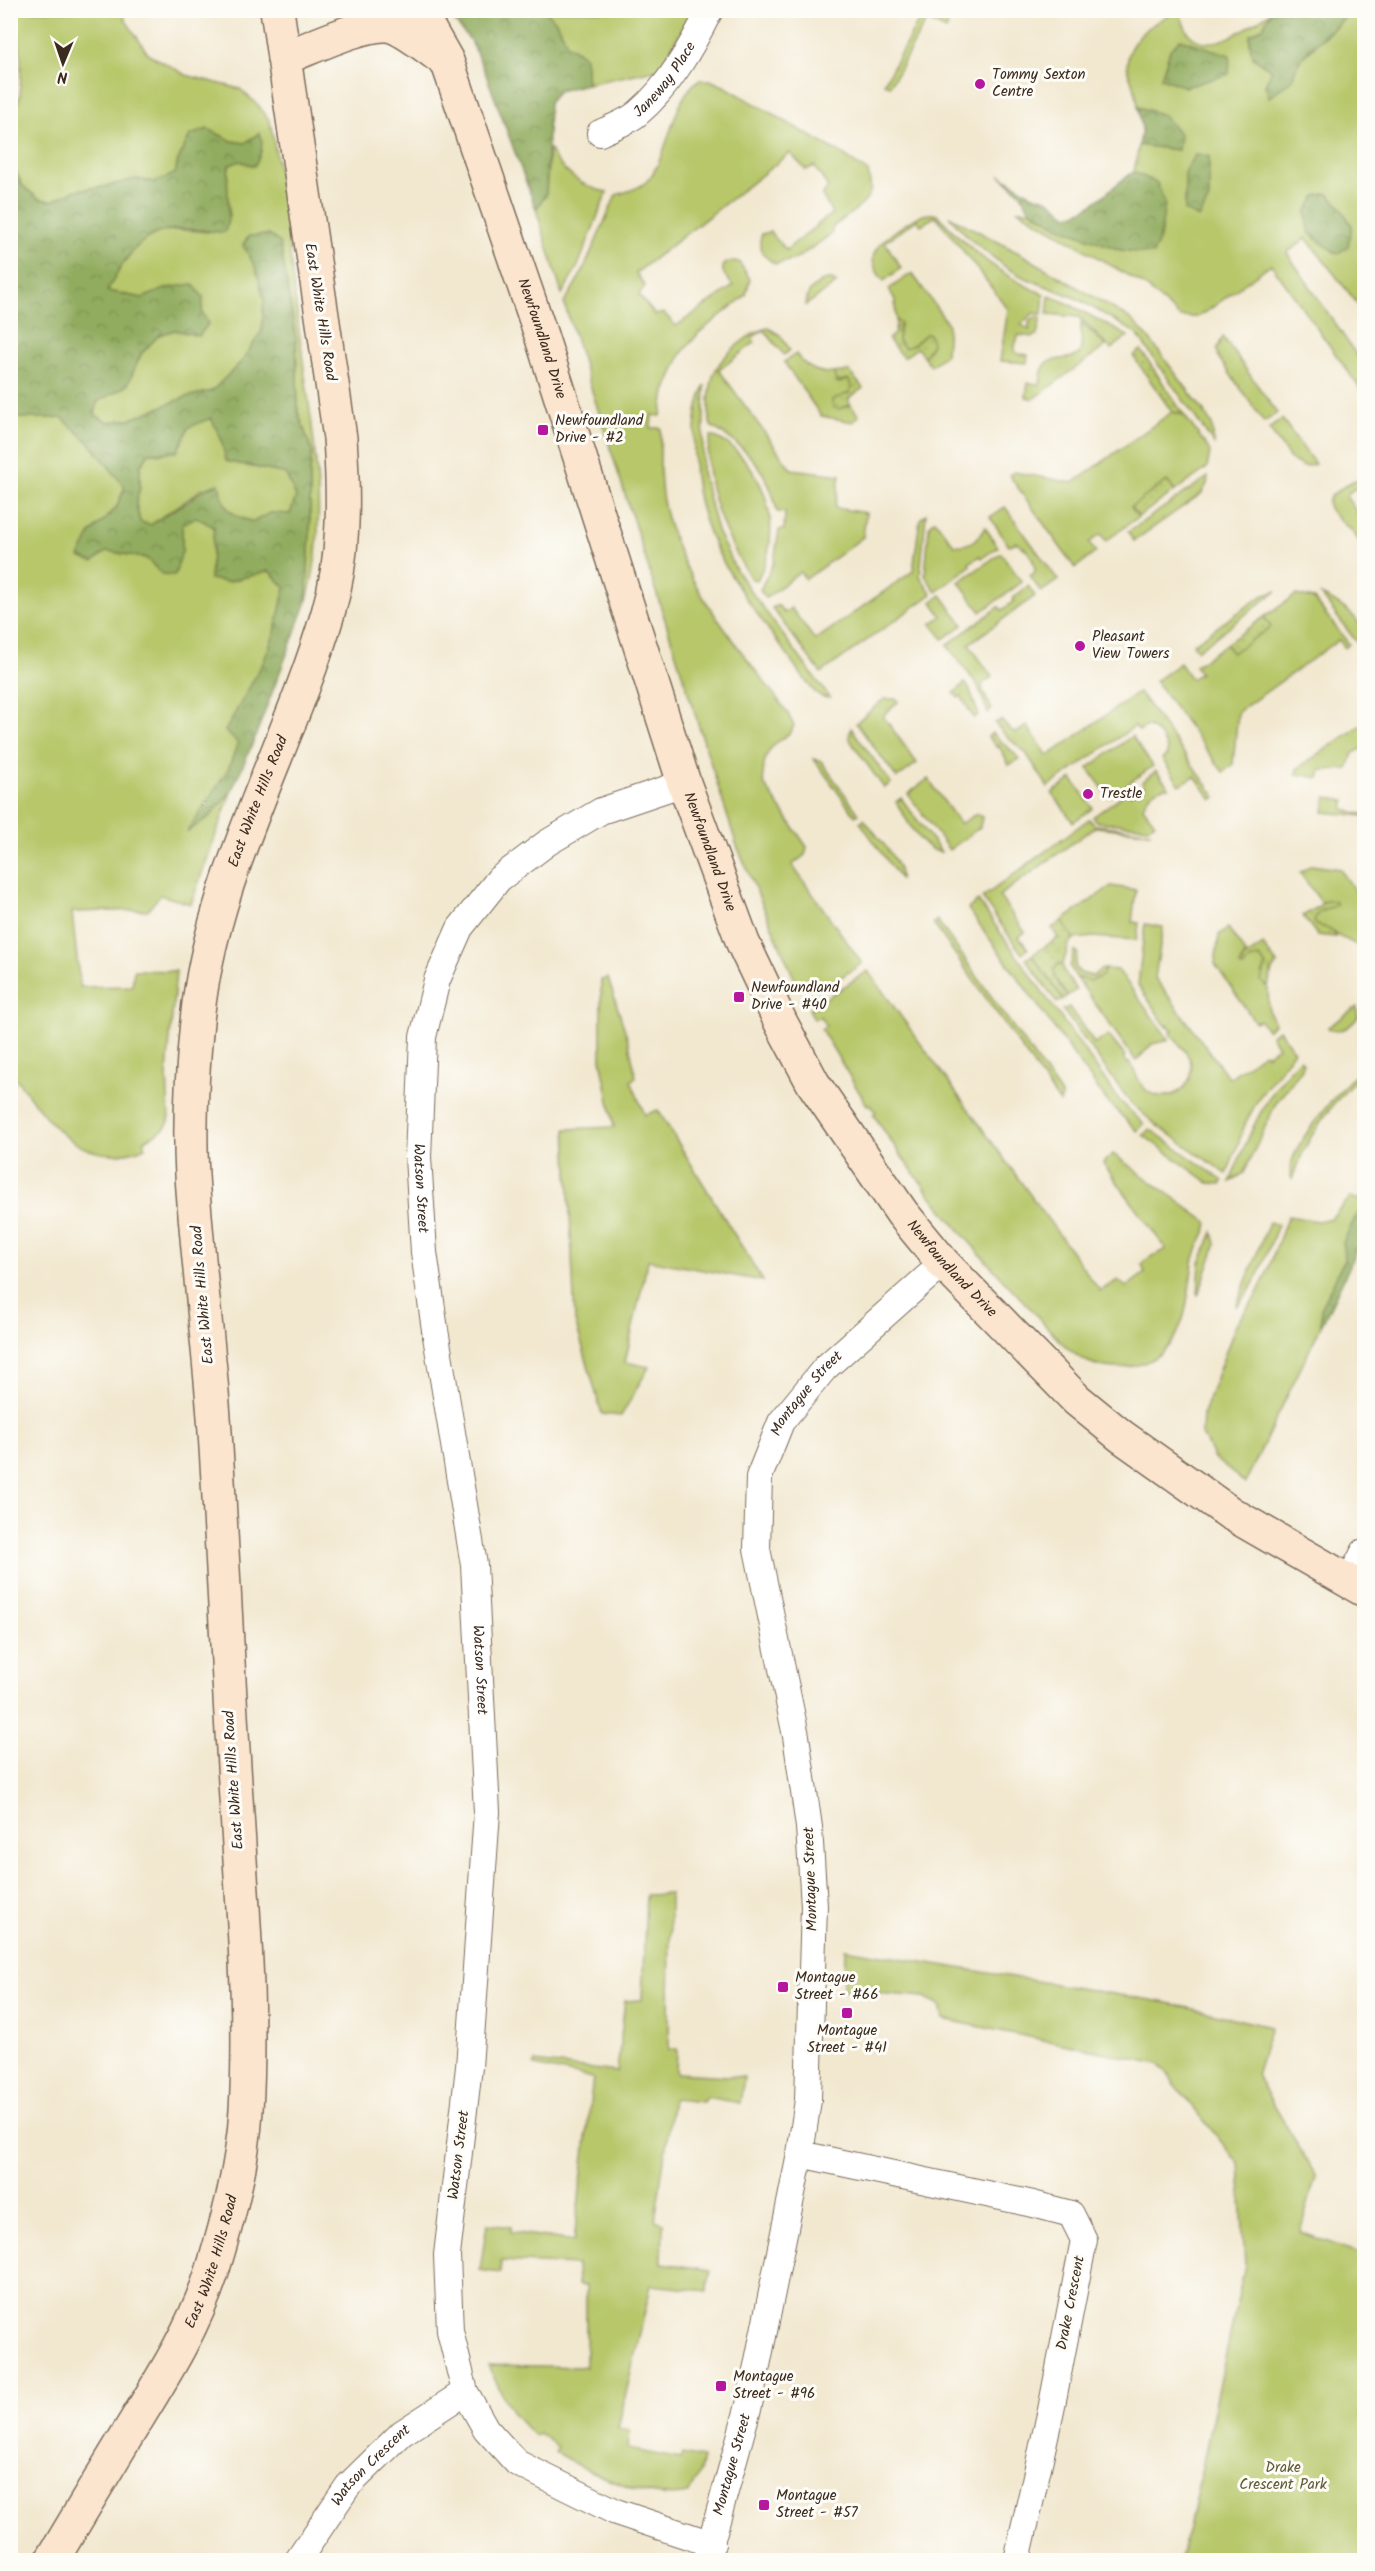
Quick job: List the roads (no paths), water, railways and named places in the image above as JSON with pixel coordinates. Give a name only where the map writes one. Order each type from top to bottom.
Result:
[{"type":"main road","name":"East White Hills Road","points":[[52,2560],[170,2367],[191,2324],[210,2277],[237,2178],[246,2114],[248,2021],[244,1928],[214,1418],[192,1173],[192,1099],[197,1017],[208,950],[232,867],[329,611],[340,556],[344,500],[340,438],[277,10]]},
{"type":"main road","name":"Newfoundland Drive","points":[[417,10],[447,61],[539,329],[684,783],[743,944],[813,1083],[882,1184],[943,1263],[1077,1400],[1121,1436],[1230,1513],[1356,1586]]},
{"type":"main road","points":[[284,58],[351,31],[388,25],[415,39],[447,61]]},
{"type":"street","name":"Janeway Place","points":[[600,133],[637,114],[664,84],[692,45],[710,10]]},
{"type":"street","name":"Watson Street","points":[[684,783],[601,811],[547,843],[499,879],[460,928],[437,980],[423,1037],[418,1157],[424,1252],[474,1565],[487,1812],[469,2067],[447,2256],[450,2331],[465,2392],[486,2428],[517,2463],[616,2512],[709,2552]]},
{"type":"street","name":"Montague Street","points":[[709,2552],[748,2405],[800,2154],[808,2100],[814,1906],[810,1827],[795,1736],[757,1549],[759,1477],[782,1422],[825,1368],[943,1263]]},
{"type":"street","points":[[1356,1586],[1365,1552]]},
{"type":"street","name":"Drake Crescent","points":[[800,2154],[1071,2214],[1084,2240],[1051,2410],[1017,2560]]},
{"type":"street","name":"Watson Crescent","points":[[298,2560],[348,2487],[402,2433],[465,2392]]},
{"type":"place","name":"Tommy Sexton Centre","points":[[980,84]]},
{"type":"place","name":"Newfoundland Drive - #2","points":[[543,430]]},
{"type":"place","name":"Pleasant View Towers","points":[[1080,646]]},
{"type":"place","name":"Trestle","points":[[1088,794]]},
{"type":"place","name":"Newfoundland Drive - #40","points":[[739,997]]},
{"type":"place","name":"Montague Street - #66","points":[[783,1987]]},
{"type":"place","name":"Montague Street - #41","points":[[847,2013]]},
{"type":"place","name":"Montague Street - #96","points":[[721,2386]]},
{"type":"place","name":"Montague Street - #57","points":[[764,2505]]},
{"type":"park label","name":"Drake Crescent Park","points":[[1283,2476]]}]
